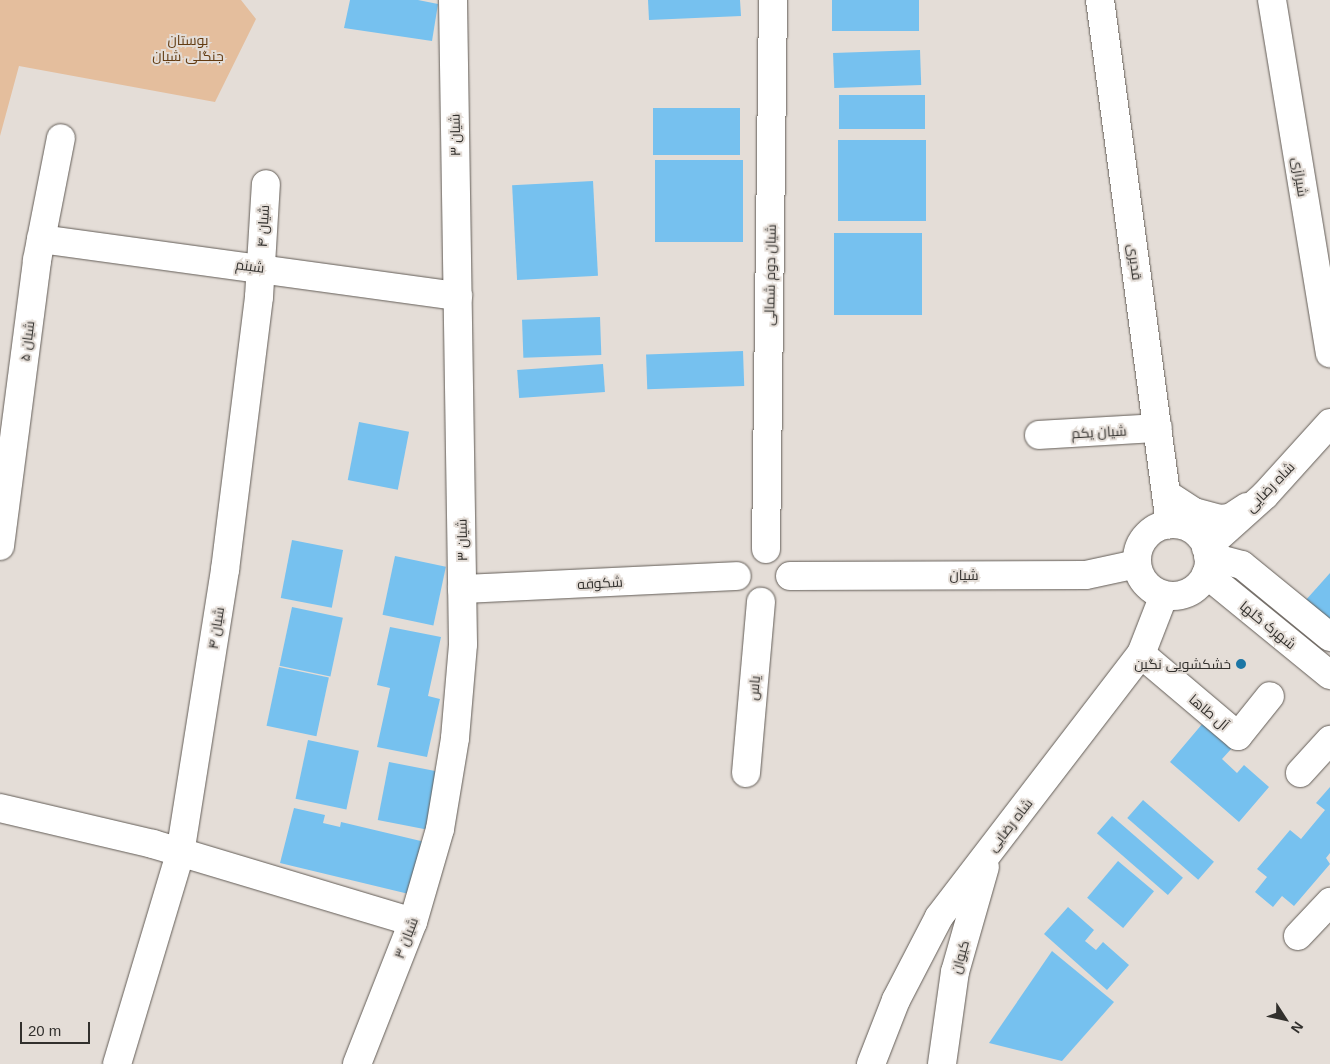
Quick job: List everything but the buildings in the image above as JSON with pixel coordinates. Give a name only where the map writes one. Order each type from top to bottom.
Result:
[{"type":"street","name":"شیان ۳","points":[[356,1064],[413,922],[440,829],[455,738],[463,644],[453,0]]},
{"type":"street","name":"شیان دوم شمالی","points":[[766,549],[773,0]]},
{"type":"street","name":"قدیری","points":[[1100,0],[1170,524]]},
{"type":"street","name":"شیرازی","points":[[1272,0],[1330,354]]},
{"type":"street","name":"شیان ۵","points":[[0,546],[41,239],[61,138]]},
{"type":"street","name":"شیان ۴","points":[[117,1064],[180,854],[225,570],[261,267],[266,184]]},
{"type":"street","name":"شبنم","points":[[41,239],[261,267],[458,296]]},
{"type":"street","name":"شاه رضایی","points":[[1207,559],[1330,423]]},
{"type":"street","name":"شیان یکم","points":[[1039,435],[1158,428]]},
{"type":"street","points":[[1167,493],[1194,512],[1220,519],[1230,518],[1265,495]]},
{"type":"street","points":[[1170,524],[1192,530],[1207,559],[1195,588],[1185,594],[1164,595],[1145,584],[1136,564],[1142,542],[1149,533],[1170,524]]},
{"type":"street","points":[[766,549],[786,561],[790,576],[784,592],[770,601],[761,602],[747,596],[737,576],[742,560],[756,550],[766,549]]},
{"type":"street","points":[[1207,559],[1242,565],[1330,637]]},
{"type":"street","name":"شهرک گلها","points":[[1207,559],[1330,675]]},
{"type":"street","name":"شیان","points":[[790,576],[1086,575],[1136,564]]},
{"type":"street","name":"شکوفه","points":[[462,589],[737,576]]},
{"type":"street","name":"شاه رضایی","points":[[871,1064],[896,1000],[939,917],[1141,654],[1164,595]]},
{"type":"street","name":"یاس","points":[[746,773],[761,602]]},
{"type":"street","name":"آل طاها","points":[[1141,654],[1238,736],[1270,696]]},
{"type":"street","points":[[1300,773],[1330,740]]},
{"type":"street","points":[[0,808],[153,844],[180,854],[413,922]]},
{"type":"street","name":"کیوان","points":[[942,1064],[955,972],[989,852]]},
{"type":"street","points":[[1298,936],[1330,902]]},
{"type":"green space","name":"بوستان جنگلی شیان","points":[[0,0],[241,0],[256,19],[215,102],[19,66],[0,136]]},
{"type":"place","name":"خشکشویی نگین","points":[[1241,664]]}]
